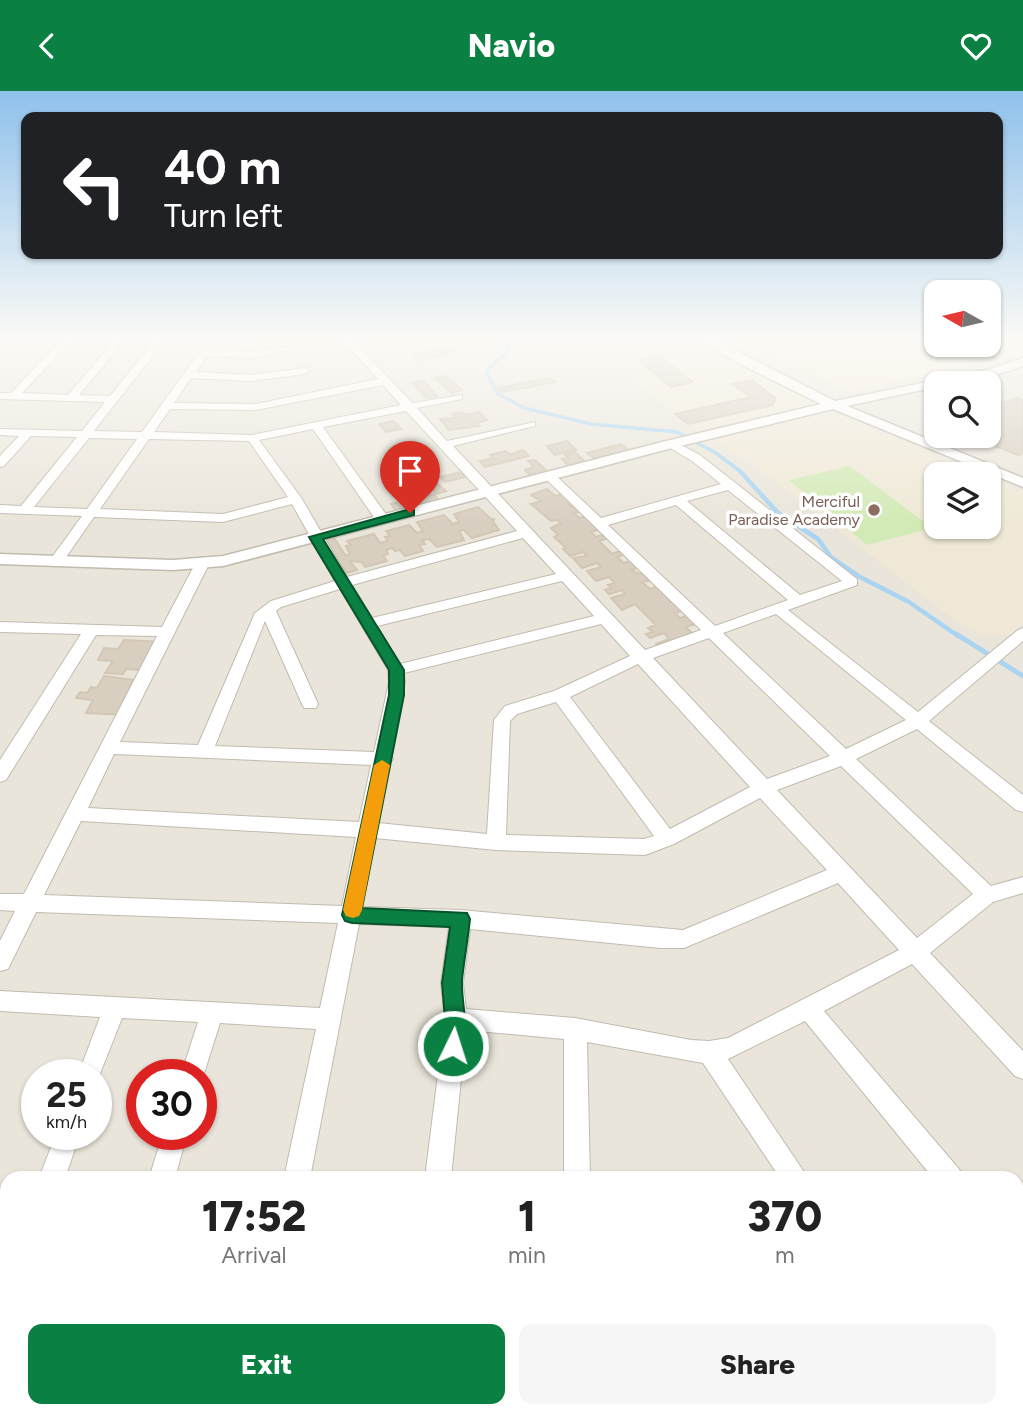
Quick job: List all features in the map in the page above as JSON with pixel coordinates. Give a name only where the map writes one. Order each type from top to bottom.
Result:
[{"type":"street","points":[[25,510],[112,402]]},
{"type":"street","points":[[57,561],[169,402]]},
{"type":"street","points":[[166,406],[256,407],[268,402]]},
{"type":"street","points":[[403,402],[1023,1068]]},
{"type":"street","points":[[0,432],[252,438],[434,402]]},
{"type":"street","points":[[827,402],[1012,471]]},
{"type":"street","points":[[0,559],[202,564],[383,520],[705,435],[846,402]]},
{"type":"street","points":[[851,402],[1012,471],[1023,483]]},
{"type":"street","points":[[444,445],[531,424]]},
{"type":"street","points":[[316,425],[383,520]]},
{"type":"street","points":[[0,463],[29,432]]},
{"type":"street","points":[[252,438],[296,499],[342,583],[396,670],[397,695],[299,1171]]},
{"type":"street","points":[[496,842],[502,720],[511,710],[560,695],[641,657],[852,582],[696,458],[673,444]]},
{"type":"street","points":[[550,477],[987,895]]},
{"type":"street","points":[[599,523],[730,485]]},
{"type":"street","points":[[0,509],[89,515],[223,518],[296,499]]},
{"type":"street","points":[[678,500],[798,601]]},
{"type":"street","points":[[204,751],[260,616],[276,604],[342,583],[526,533]]},
{"type":"street","points":[[0,962],[202,564]]},
{"type":"street","points":[[369,624],[565,576]]},
{"type":"street","points":[[777,608],[1023,805]]},
{"type":"street","points":[[268,611],[310,704]]},
{"type":"street","points":[[396,670],[605,618]]},
{"type":"street","points":[[0,643],[6,627],[166,632]]},
{"type":"street","points":[[0,775],[90,630]]},
{"type":"street","points":[[75,814],[369,829],[496,842],[645,847],[667,839],[763,788],[842,758],[918,722],[1023,633]]},
{"type":"street","points":[[560,695],[667,839]]},
{"type":"street","points":[[108,748],[384,759]]},
{"type":"street","points":[[0,902],[461,919],[660,939],[684,939],[841,873]]},
{"type":"street","points":[[456,1019],[575,1029],[691,1051],[709,1052],[731,1048],[915,952],[987,895],[1023,885]]},
{"type":"street","points":[[439,1171],[456,1019],[452,983],[461,919]]},
{"type":"street","points":[[0,1001],[330,1019]]},
{"type":"street","points":[[807,1006],[944,1171]]},
{"type":"street","points":[[96,1059],[115,1007]]},
{"type":"street","points":[[198,1059],[212,1013]]},
{"type":"street","points":[[575,1029],[577,1171]]},
{"type":"street","points":[[709,1052],[790,1171]]},
{"type":"street","points":[[55,1171],[62,1150]]},
{"type":"street","points":[[164,1171],[170,1150]]},
{"type":"shaded area","points":[[0,402],[924,402],[924,448],[1001,448],[1001,402],[1023,402],[1023,1171],[0,1171]]},
{"type":"shaded area","points":[[661,402],[819,404],[698,432]]},
{"type":"shaded area","name":"Merciful Paradise Academy","points":[[825,414],[841,415],[952,462],[924,462],[924,539],[1001,539],[1001,483],[1023,493],[1023,623],[1010,634],[1000,636],[984,636],[962,626],[771,478],[714,440]]},
{"type":"green space","points":[[850,466],[924,522],[924,530],[867,545],[789,480]]},
{"type":"building","points":[[729,402],[774,402],[773,405],[688,424],[675,414]]},
{"type":"building","points":[[1023,402],[1023,452],[1019,455],[1000,448],[1001,403]]},
{"type":"building","points":[[462,412],[465,415],[479,412],[487,420],[476,423],[479,426],[449,430],[440,419],[455,418],[453,414]]},
{"type":"building","points":[[393,421],[401,429],[386,432],[379,424]]},
{"type":"building","points":[[567,441],[576,450],[555,455],[547,446]]},
{"type":"building","points":[[621,444],[631,452],[597,461],[587,453]]},
{"type":"building","points":[[523,450],[529,456],[485,467],[480,461],[493,458],[490,455],[506,451],[510,455]]},
{"type":"building","points":[[575,452],[588,465],[571,469],[562,459]]},
{"type":"building","points":[[403,459],[409,468],[387,468],[384,463]]},
{"type":"building","points":[[535,460],[550,474],[537,477],[529,474],[525,470],[534,467],[528,461]]},
{"type":"building","points":[[461,472],[465,477],[445,482],[440,477]]},
{"type":"building","points":[[432,479],[446,491],[436,494],[429,485],[409,489],[405,484]]},
{"type":"building","points":[[547,489],[555,496],[562,494],[574,503],[569,504],[580,512],[574,513],[579,518],[587,516],[597,525],[594,526],[598,530],[591,532],[596,537],[609,533],[613,537],[599,541],[612,554],[626,549],[629,553],[617,557],[624,563],[637,558],[639,567],[631,570],[640,574],[649,571],[658,579],[642,582],[650,589],[661,585],[689,609],[675,613],[680,618],[692,614],[701,622],[686,627],[696,637],[661,649],[656,644],[669,639],[664,633],[650,638],[646,634],[653,632],[648,628],[656,625],[635,604],[622,610],[611,598],[625,594],[622,590],[609,594],[605,590],[611,588],[608,585],[615,583],[609,577],[596,581],[587,571],[601,567],[597,563],[582,568],[573,558],[587,556],[583,552],[570,556],[554,537],[558,535],[551,528],[561,523],[557,520],[551,521],[531,504],[541,501],[531,495]]},
{"type":"building","points":[[434,494],[441,503],[398,514],[391,504]]},
{"type":"building","points":[[478,507],[495,520],[492,520],[499,530],[472,538],[464,530],[459,531],[464,540],[437,547],[429,539],[422,540],[425,544],[419,545],[423,551],[405,556],[400,550],[395,551],[392,548],[386,550],[388,554],[383,555],[387,561],[365,567],[362,562],[350,561],[357,570],[347,573],[325,541],[334,538],[346,556],[350,554],[346,546],[351,545],[347,541],[374,534],[380,543],[388,541],[385,537],[390,536],[386,531],[409,525],[417,533],[423,531],[417,522],[444,515],[453,524],[459,522],[454,514]]},
{"type":"building","points":[[124,640],[164,642],[140,670],[126,669],[123,674],[105,673],[113,661],[98,660],[104,648],[118,649]]},
{"type":"building","points":[[104,676],[134,680],[130,687],[145,688],[129,715],[86,713],[93,700],[76,698],[80,692],[87,693],[91,687],[97,688]]},
{"type":"waterway","points":[[513,402],[524,408],[591,424],[677,432],[716,453],[740,472]]},
{"type":"waterway","points":[[740,472],[778,513],[818,539],[831,557],[860,577],[909,602],[958,636]]},
{"type":"waterway","points":[[956,634],[1023,676]]},
{"type":"slow traffic","points":[[353,910],[382,765]]},
{"type":"place","name":"Merciful Paradise Academy","points":[[874,510]]},
{"type":"route","points":[[410,513],[316,537],[396,670],[397,695],[352,915],[461,919],[452,983],[456,1019],[453,1046]]}]
